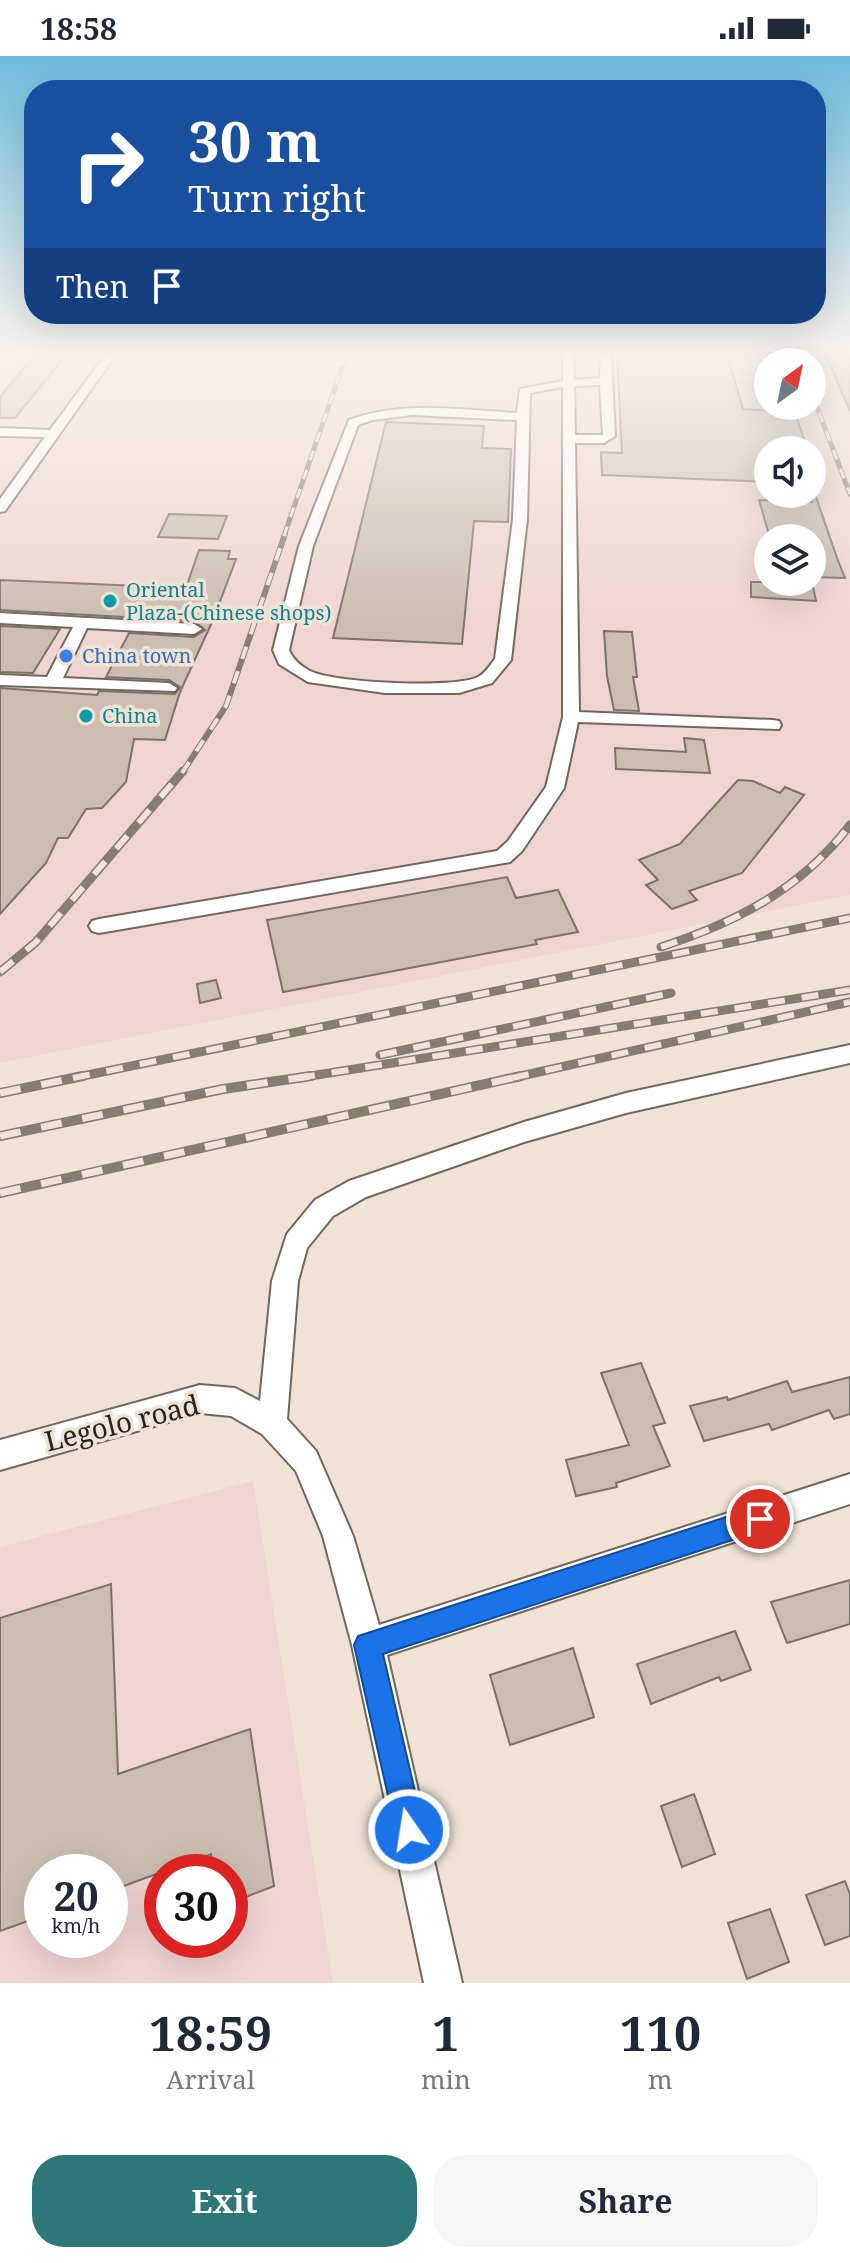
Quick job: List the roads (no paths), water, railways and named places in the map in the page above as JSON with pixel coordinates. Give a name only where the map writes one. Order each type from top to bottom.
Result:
[{"type":"street","points":[[0,508],[47,443]]},
{"type":"street","points":[[345,443],[306,546],[281,650],[285,661],[308,677],[385,688],[459,688],[486,680],[503,660],[520,519],[524,443]]},
{"type":"street","points":[[99,926],[503,857],[515,846],[555,788],[571,717],[569,443]]},
{"type":"street","points":[[0,618],[194,629]]},
{"type":"street","points":[[53,682],[82,623]]},
{"type":"street","points":[[0,680],[169,688]]},
{"type":"street","points":[[571,717],[773,725]]},
{"type":"street","points":[[272,1424],[285,1281],[296,1242],[324,1208],[358,1189],[524,1132],[626,1103],[850,1054]]},
{"type":"street","name":"Legolo road","points":[[0,1455],[200,1399],[235,1402],[272,1424],[306,1461],[338,1536],[368,1645],[443,1983]]},
{"type":"street","points":[[368,1645],[850,1489]]},
{"type":"railway","points":[[284,536],[316,443]]},
{"type":"railway","points":[[831,443],[850,494]]},
{"type":"railway","points":[[182,773],[226,706],[285,534]]},
{"type":"railway","points":[[0,972],[36,942],[183,771]]},
{"type":"railway","points":[[661,947],[716,926],[766,901],[810,868],[850,825]]},
{"type":"railway","points":[[73,1078],[850,918]]},
{"type":"railway","points":[[305,1077],[850,990]]},
{"type":"railway","points":[[380,1055],[671,993]]},
{"type":"railway","points":[[512,1078],[850,1002]]},
{"type":"railway","points":[[0,1093],[83,1076]]},
{"type":"railway","points":[[305,1077],[311,1076]]},
{"type":"railway","points":[[0,1193],[521,1076]]},
{"type":"railway","points":[[0,1136],[223,1089],[305,1077]]},
{"type":"railway","points":[[298,1078],[305,1077]]},
{"type":"place","name":"Oriental Plaza-(Chinese shops)","points":[[110,601]]},
{"type":"place","name":"China town","points":[[66,656]]},
{"type":"place","name":"China","points":[[86,716]]}]
